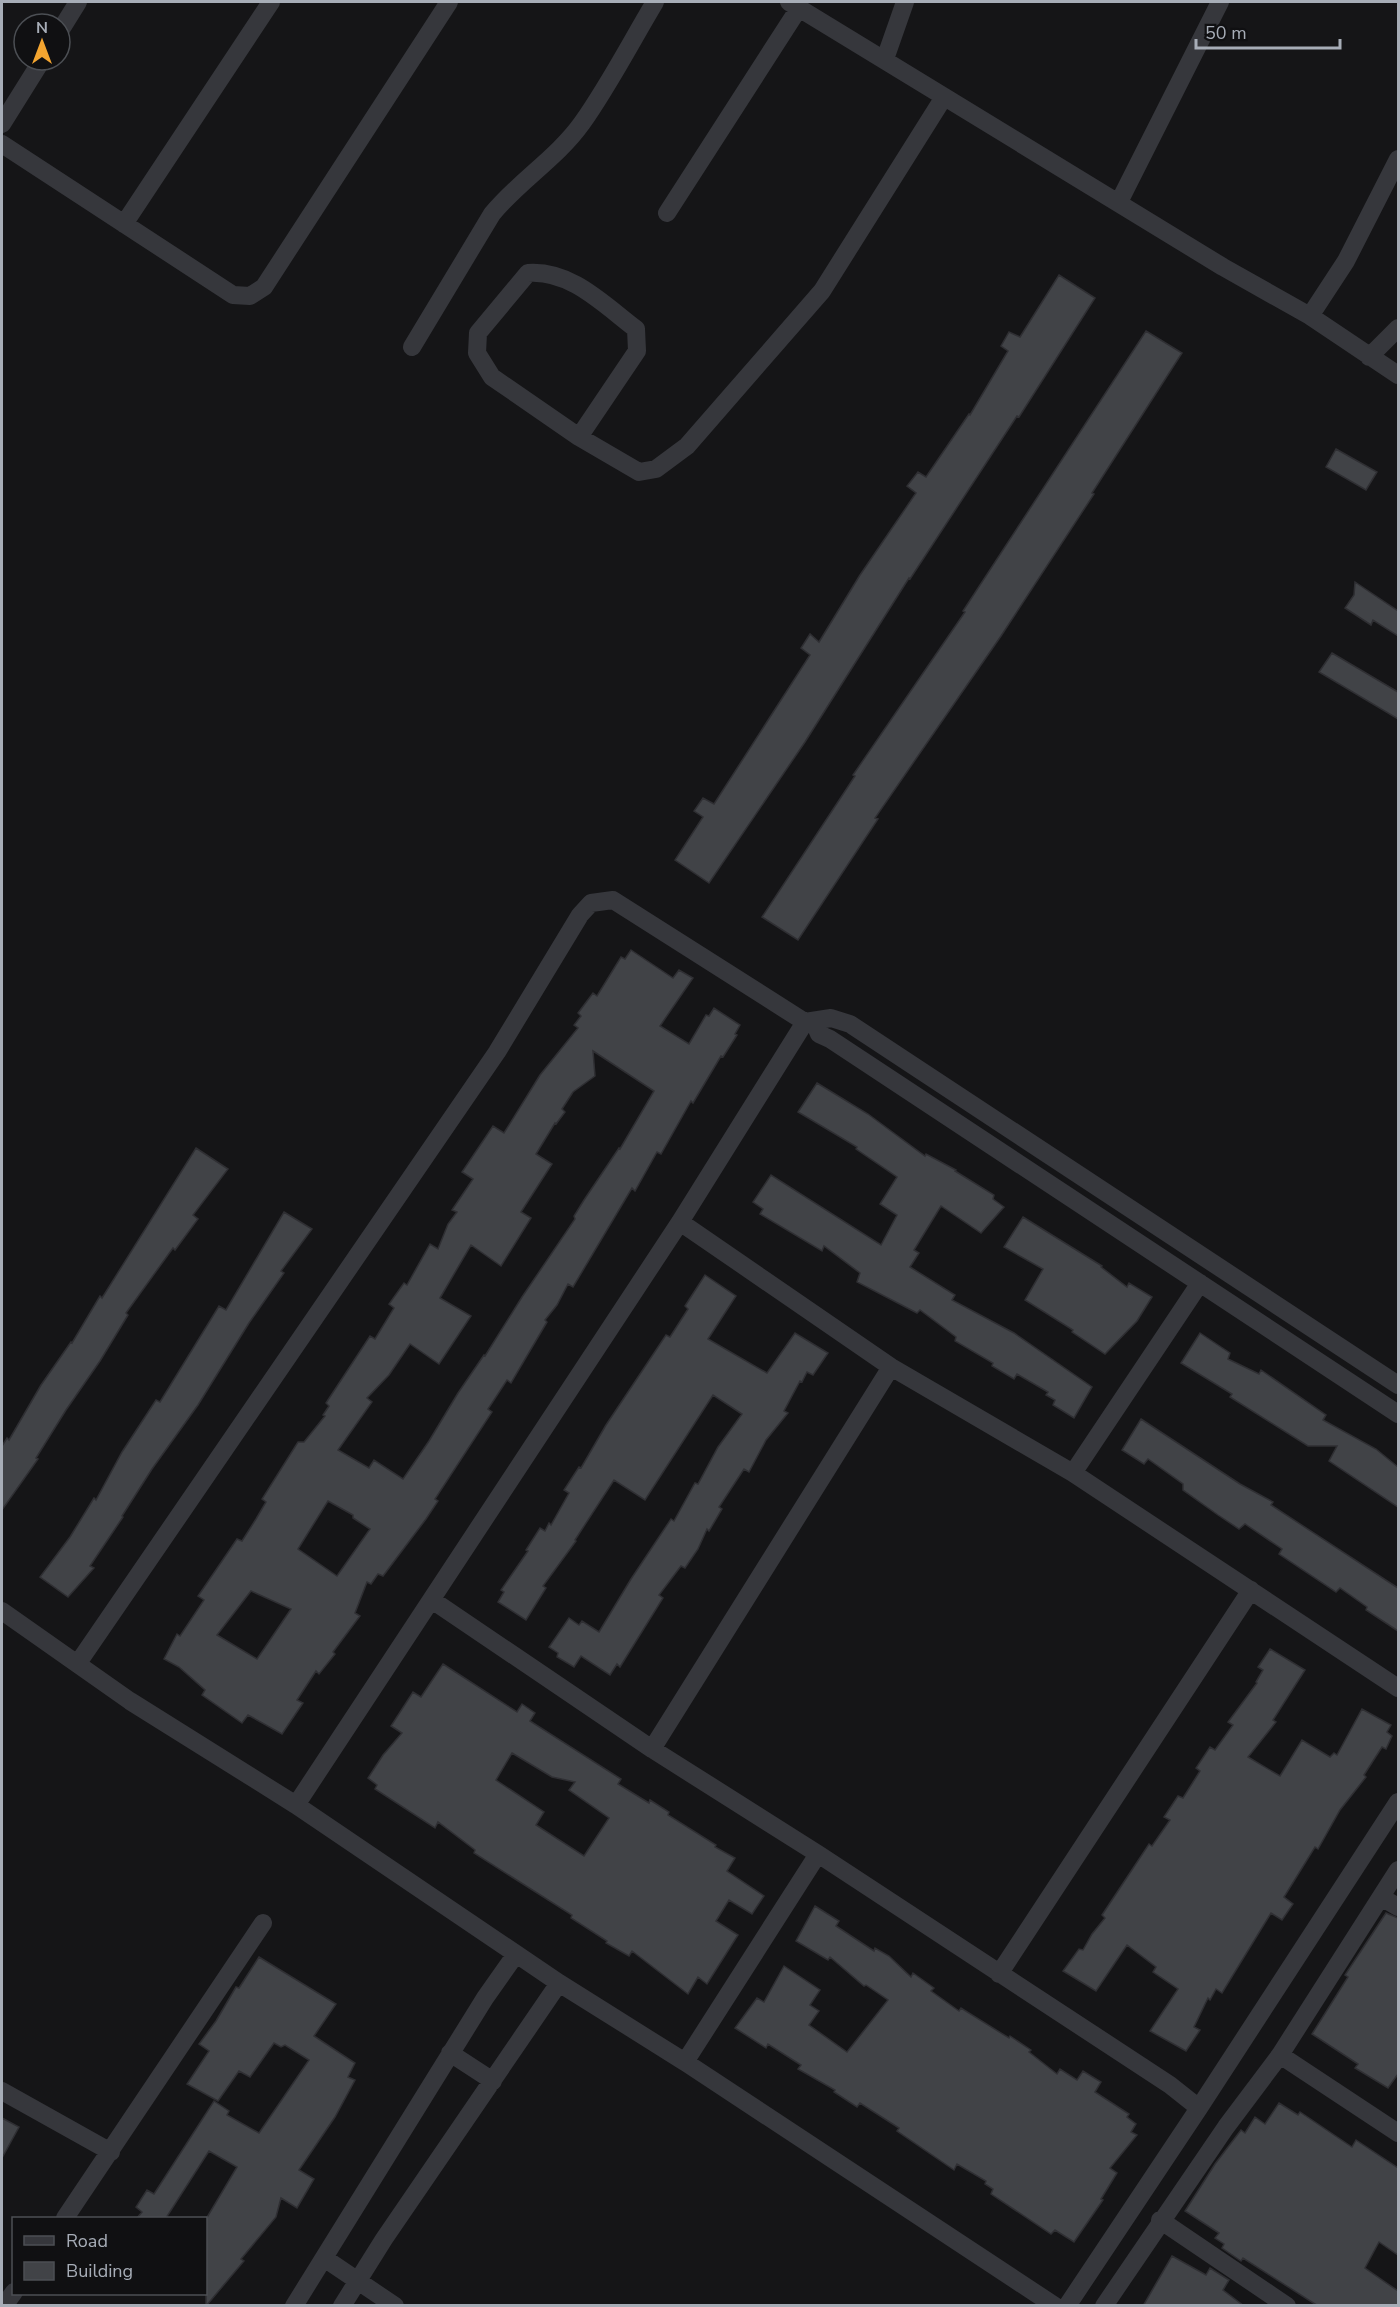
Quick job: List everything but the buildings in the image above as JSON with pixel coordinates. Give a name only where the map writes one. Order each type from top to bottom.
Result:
[{"type":"street","points":[[124,224],[271,2]]},
{"type":"street","points":[[2,144],[233,295],[250,296],[264,287],[449,2]]},
{"type":"street","points":[[412,347],[492,214],[508,195],[546,162],[581,124],[655,2]]},
{"type":"street","points":[[885,59],[905,2]]},
{"type":"street","points":[[1119,202],[1220,2]]},
{"type":"street","points":[[667,213],[794,5],[1223,267],[1310,316],[1398,375]]},
{"type":"street","points":[[2,124],[34,72]]},
{"type":"street","points":[[579,437],[637,351],[636,329],[575,283],[544,272],[528,273],[478,333],[477,353],[492,377],[579,437],[639,472],[656,469],[687,446],[822,291],[944,97]]},
{"type":"street","points":[[1310,316],[1346,261],[1398,159]]},
{"type":"street","points":[[1370,357],[1398,328]]},
{"type":"street","points":[[78,1663],[497,1052],[580,915],[591,903],[613,900],[810,1022],[819,1034],[830,1039],[1398,1414]]},
{"type":"street","points":[[296,1804],[810,1022],[831,1018],[850,1024],[1398,1385]]},
{"type":"street","points":[[680,1222],[891,1367],[1073,1473],[1398,1688]]},
{"type":"street","points":[[1073,1473],[1200,1283]]},
{"type":"street","points":[[651,1749],[891,1367]]},
{"type":"street","points":[[999,1974],[1251,1590]]},
{"type":"street","points":[[432,1600],[651,1749],[818,1854],[1170,2085],[1199,2108]]},
{"type":"street","points":[[2,1611],[129,1701],[296,1804],[559,1983],[685,2062],[1055,2306]]},
{"type":"street","points":[[1066,2306],[1199,2108],[1398,1802]]},
{"type":"street","points":[[685,2062],[818,1854]]},
{"type":"street","points":[[1104,2306],[1160,2220],[1280,2055],[1398,1870]]},
{"type":"street","points":[[1381,1897],[1398,1907]]},
{"type":"street","points":[[65,2217],[111,2152],[263,1923]]},
{"type":"street","points":[[294,2306],[450,2053],[516,1954]]},
{"type":"street","points":[[342,2306],[384,2239],[559,1983]]},
{"type":"street","points":[[450,2053],[493,2081]]},
{"type":"street","points":[[1280,2055],[1398,2133]]},
{"type":"street","points":[[2,2091],[111,2152]]},
{"type":"street","points":[[1160,2220],[1287,2306]]},
{"type":"street","points":[[324,2258],[395,2306]]}]
